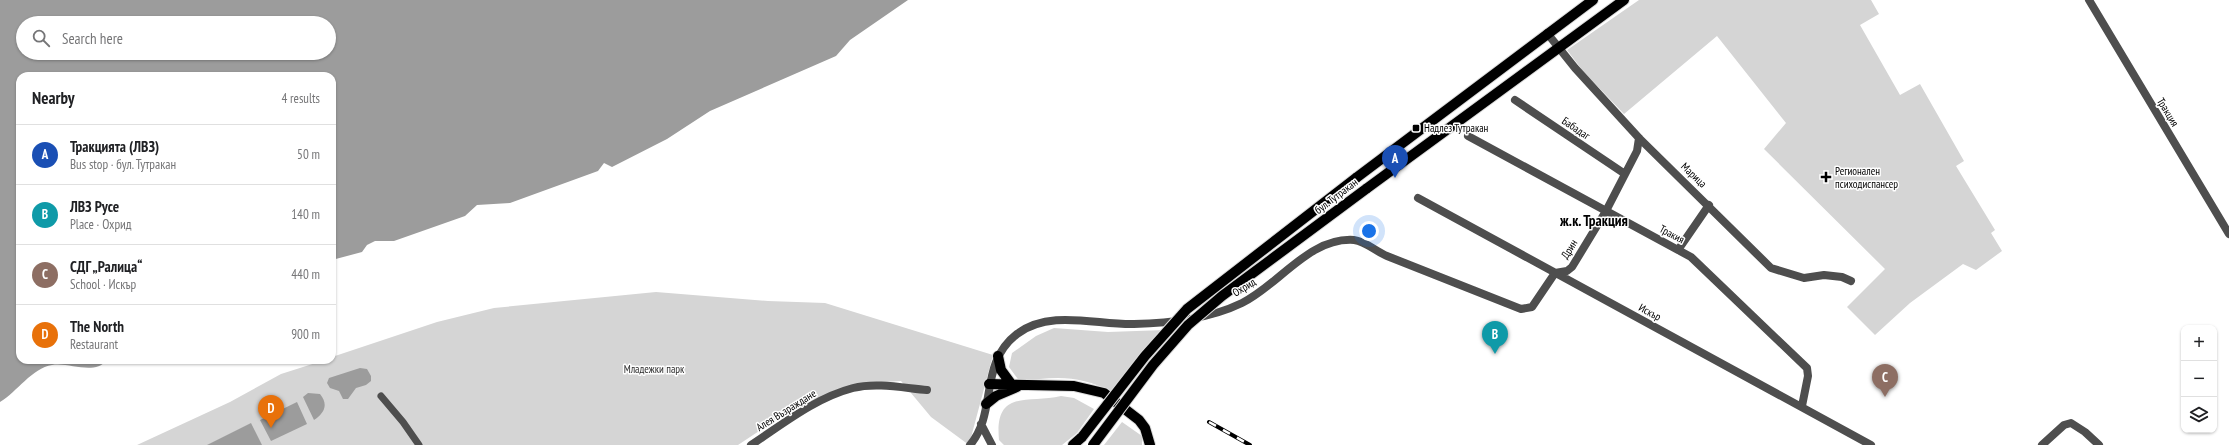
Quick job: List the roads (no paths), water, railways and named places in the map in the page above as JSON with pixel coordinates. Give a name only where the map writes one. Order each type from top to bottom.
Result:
[{"type":"main road","name":"бул. Тутракан","points":[[1073,445],[1082,437],[1145,356],[1187,309],[1356,178],[1547,33],[1593,0]]},
{"type":"main road","name":"бул. Тутракан","points":[[1093,445],[1153,365],[1188,325],[1222,296],[1558,47],[1624,0]]},
{"type":"main road","points":[[998,356],[1001,370],[1012,385]]},
{"type":"main road","points":[[989,384],[1074,386],[1104,393],[1139,420],[1145,428],[1150,445]]},
{"type":"main road","points":[[986,404],[1003,392],[1023,386]]},
{"type":"street","name":"Тракция","points":[[2089,0],[2229,234]]},
{"type":"street","name":"Марица","points":[[1547,33],[1639,138],[1771,268],[1804,278],[1824,274],[1842,277],[1852,281]]},
{"type":"street","name":"Бабадаг","points":[[1516,100],[1625,174]]},
{"type":"street","name":"Тракия","points":[[1468,136],[1691,257],[1807,368],[1808,376],[1802,406]]},
{"type":"street","name":"Дрин","points":[[1555,273],[1566,271],[1572,267],[1606,211],[1637,151],[1639,138]]},
{"type":"street","name":"Искър","points":[[1418,198],[1802,406],[1871,445]]},
{"type":"street","points":[[1678,250],[1709,206]]},
{"type":"street","name":"Охрид","points":[[970,445],[981,424],[989,384],[998,356],[1006,344],[1029,326],[1045,320],[1059,319],[1134,324],[1185,320],[1208,315],[1243,302],[1310,254],[1332,242],[1355,240],[1385,255],[1521,309],[1532,307],[1555,273]]},
{"type":"street","name":"Алея Възраждане","points":[[751,445],[824,398],[854,388],[889,386],[927,390]]},
{"type":"street","points":[[381,396],[419,445]]},
{"type":"street","points":[[2042,445],[2064,425],[2072,423],[2085,432],[2099,445]]},
{"type":"street","points":[[981,424],[992,445]]},
{"type":"railway","points":[[1209,422],[1250,445]]},
{"type":"place","name":"Надлез Тутракан","points":[[1416,128]]},
{"type":"place","name":"Регионален психодиспансер","points":[[1826,177]]},
{"type":"place","name":"Тракцията (ЛВЗ)","points":[[1395,178]]},
{"type":"place","name":"ЛВЗ Русе","points":[[1495,354]]},
{"type":"place","name":"СДГ „Ралица“","points":[[1885,397]]},
{"type":"place","name":"The North","points":[[271,428]]},
{"type":"district","name":"ж.к. Тракция","points":[[1594,221]]},
{"type":"park label","name":"Младежки парк","points":[[654,369]]}]
